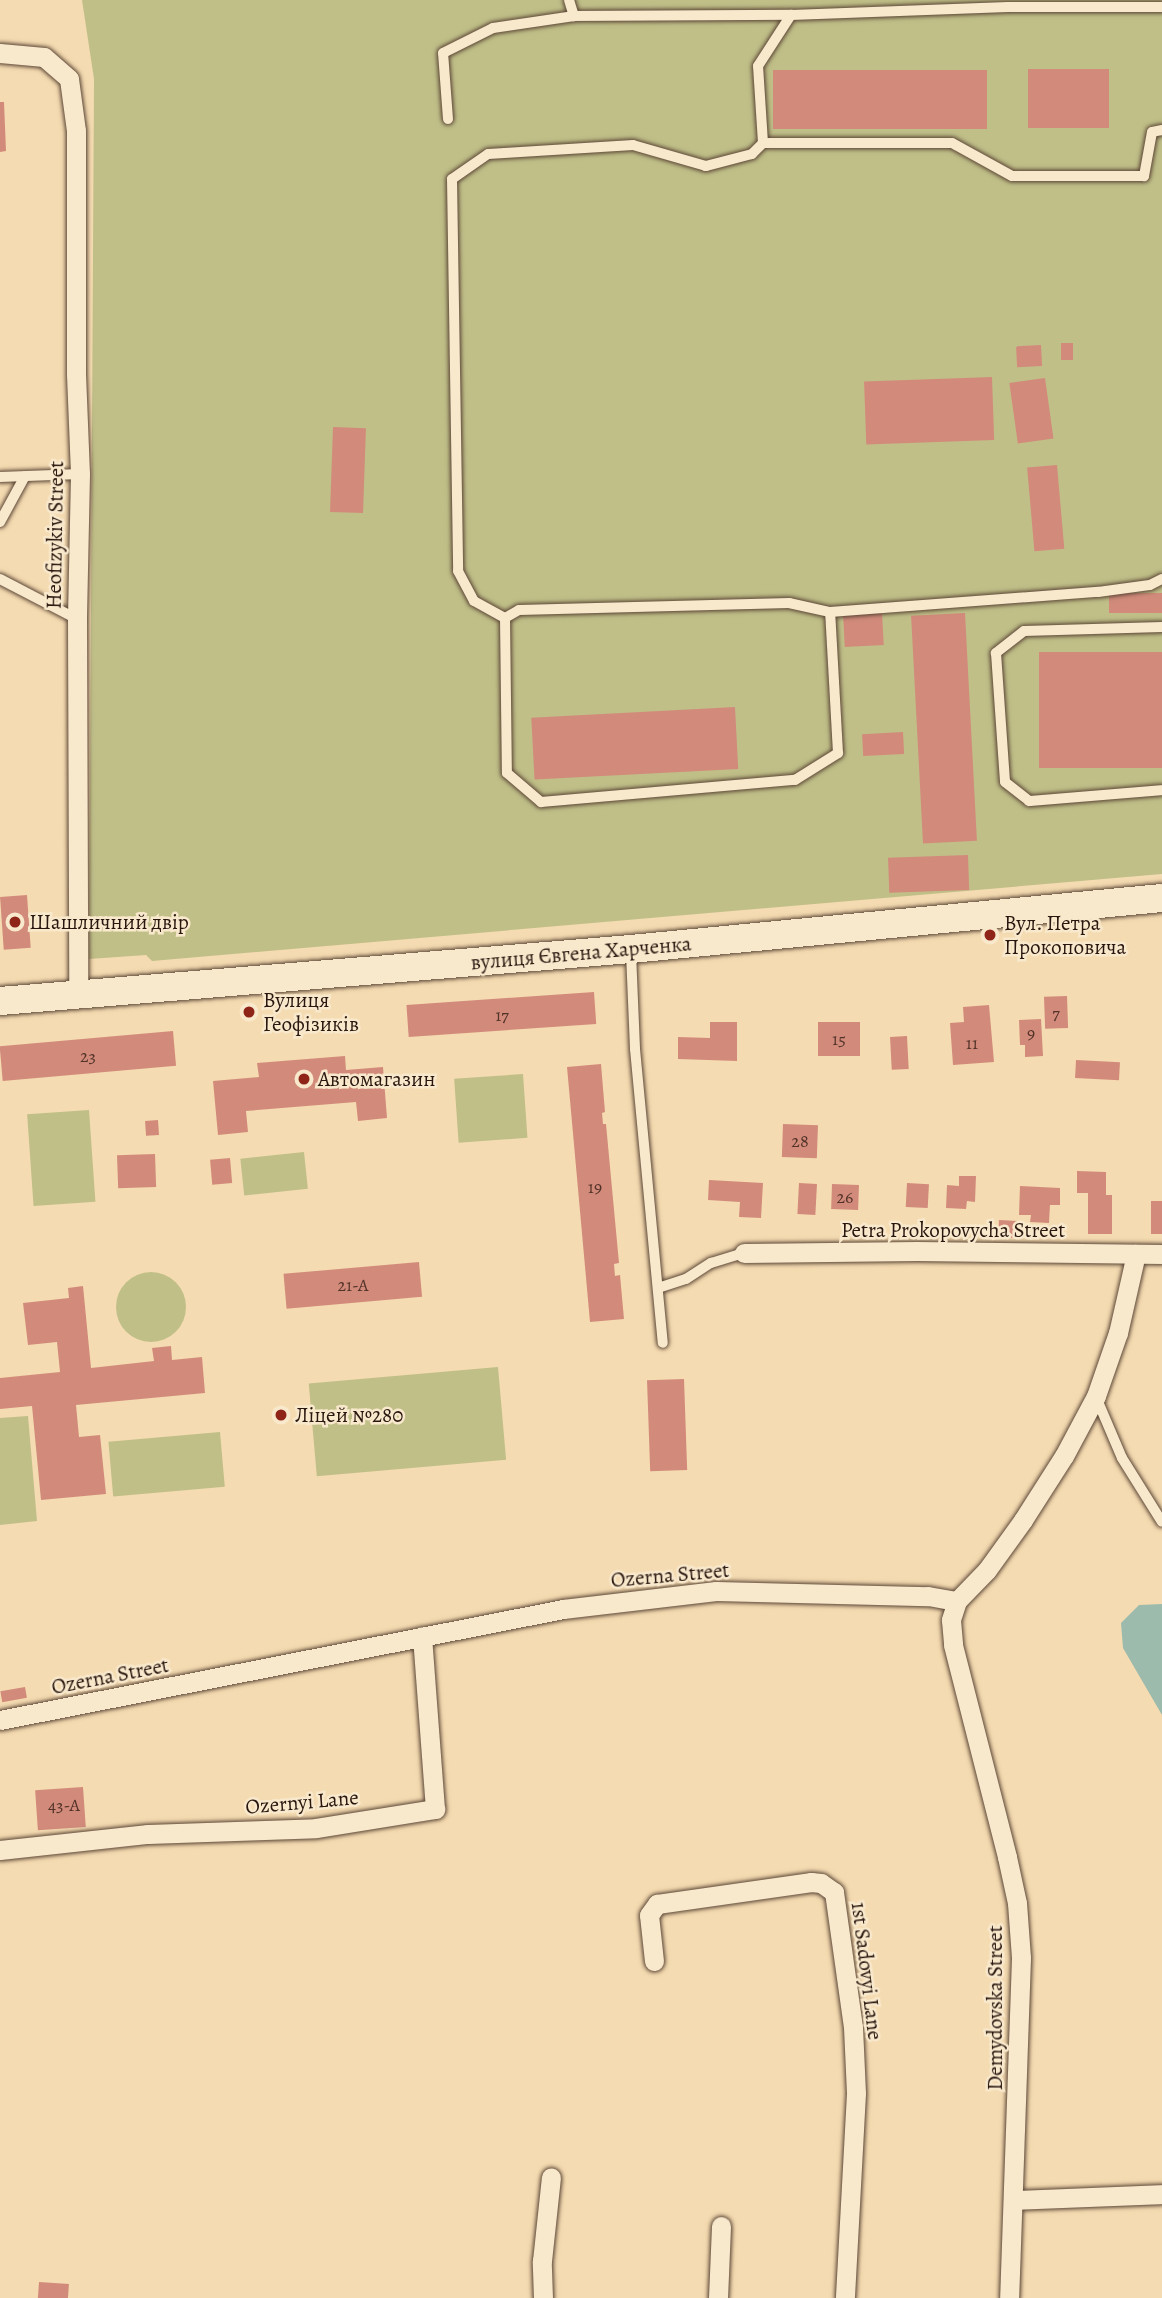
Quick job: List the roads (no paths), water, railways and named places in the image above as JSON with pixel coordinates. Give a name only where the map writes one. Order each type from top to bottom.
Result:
[{"type":"main road","name":"вулиця Євгена Харченка","points":[[0,1001],[78,992],[631,949],[1162,898]]},
{"type":"street","name":"Heofizykiv Street","points":[[0,53],[44,57],[69,79],[76,131],[76,374],[80,474],[77,619],[78,992]]},
{"type":"street","name":"Petra Prokopovycha Street","points":[[744,1253],[917,1251],[1162,1254]]},
{"type":"street","points":[[957,1601],[987,1570],[1023,1520],[1064,1456],[1096,1396],[1118,1333],[1136,1254]]},
{"type":"street","name":"Ozerna Street","points":[[0,1720],[563,1609],[716,1591],[914,1595],[957,1601]]},
{"type":"street","name":"Demydovska Street","points":[[957,1601],[951,1620],[953,1645],[1017,1903],[1021,1958],[1009,2298]]},
{"type":"street","name":"Ozernyi Lane","points":[[0,1850],[148,1834],[316,1828],[435,1809],[422,1636]]},
{"type":"street","name":"1st Sadovyi Lane","points":[[654,1961],[649,1915],[657,1904],[811,1882],[821,1883],[834,1892],[853,2027],[856,2093],[845,2298]]},
{"type":"street","points":[[543,2298],[542,2261],[551,2177]]},
{"type":"street","points":[[1014,2200],[1162,2194]]},
{"type":"street","points":[[718,2298],[721,2226]]},
{"type":"lane","points":[[569,0],[574,16]]},
{"type":"lane","points":[[448,119],[443,53],[493,28],[574,16],[790,15],[1008,4],[1162,7]]},
{"type":"lane","points":[[763,143],[758,66],[790,15]]},
{"type":"lane","points":[[505,618],[474,601],[458,571],[452,179],[488,154],[633,145],[706,166],[752,154],[763,143],[952,143],[1012,176],[1144,176],[1152,132],[1162,130]]},
{"type":"lane","points":[[0,477],[80,474]]},
{"type":"lane","points":[[0,522],[25,476]]},
{"type":"lane","points":[[0,579],[77,619]]},
{"type":"lane","points":[[505,618],[519,610],[789,603],[830,612],[1098,592],[1150,585],[1162,579]]},
{"type":"lane","points":[[505,618],[507,773],[541,802],[795,780],[838,753],[830,612]]},
{"type":"lane","points":[[1162,627],[1024,631],[996,653],[1004,782],[1029,801],[1162,790]]},
{"type":"lane","points":[[631,949],[636,1062],[663,1343]]},
{"type":"lane","points":[[658,1288],[687,1279],[711,1263],[744,1253]]},
{"type":"lane","points":[[1096,1396],[1122,1458],[1162,1522]]},
{"type":"place","name":"Шашличний двір","points":[[15,922]]},
{"type":"place","name":"Вул. Петра Прокоповича","points":[[990,935]]},
{"type":"place","name":"Вулиця Геофізиків","points":[[249,1012]]},
{"type":"place","name":"Автомагазин","points":[[304,1079]]},
{"type":"place","name":"Ліцей №280","points":[[281,1415]]}]
